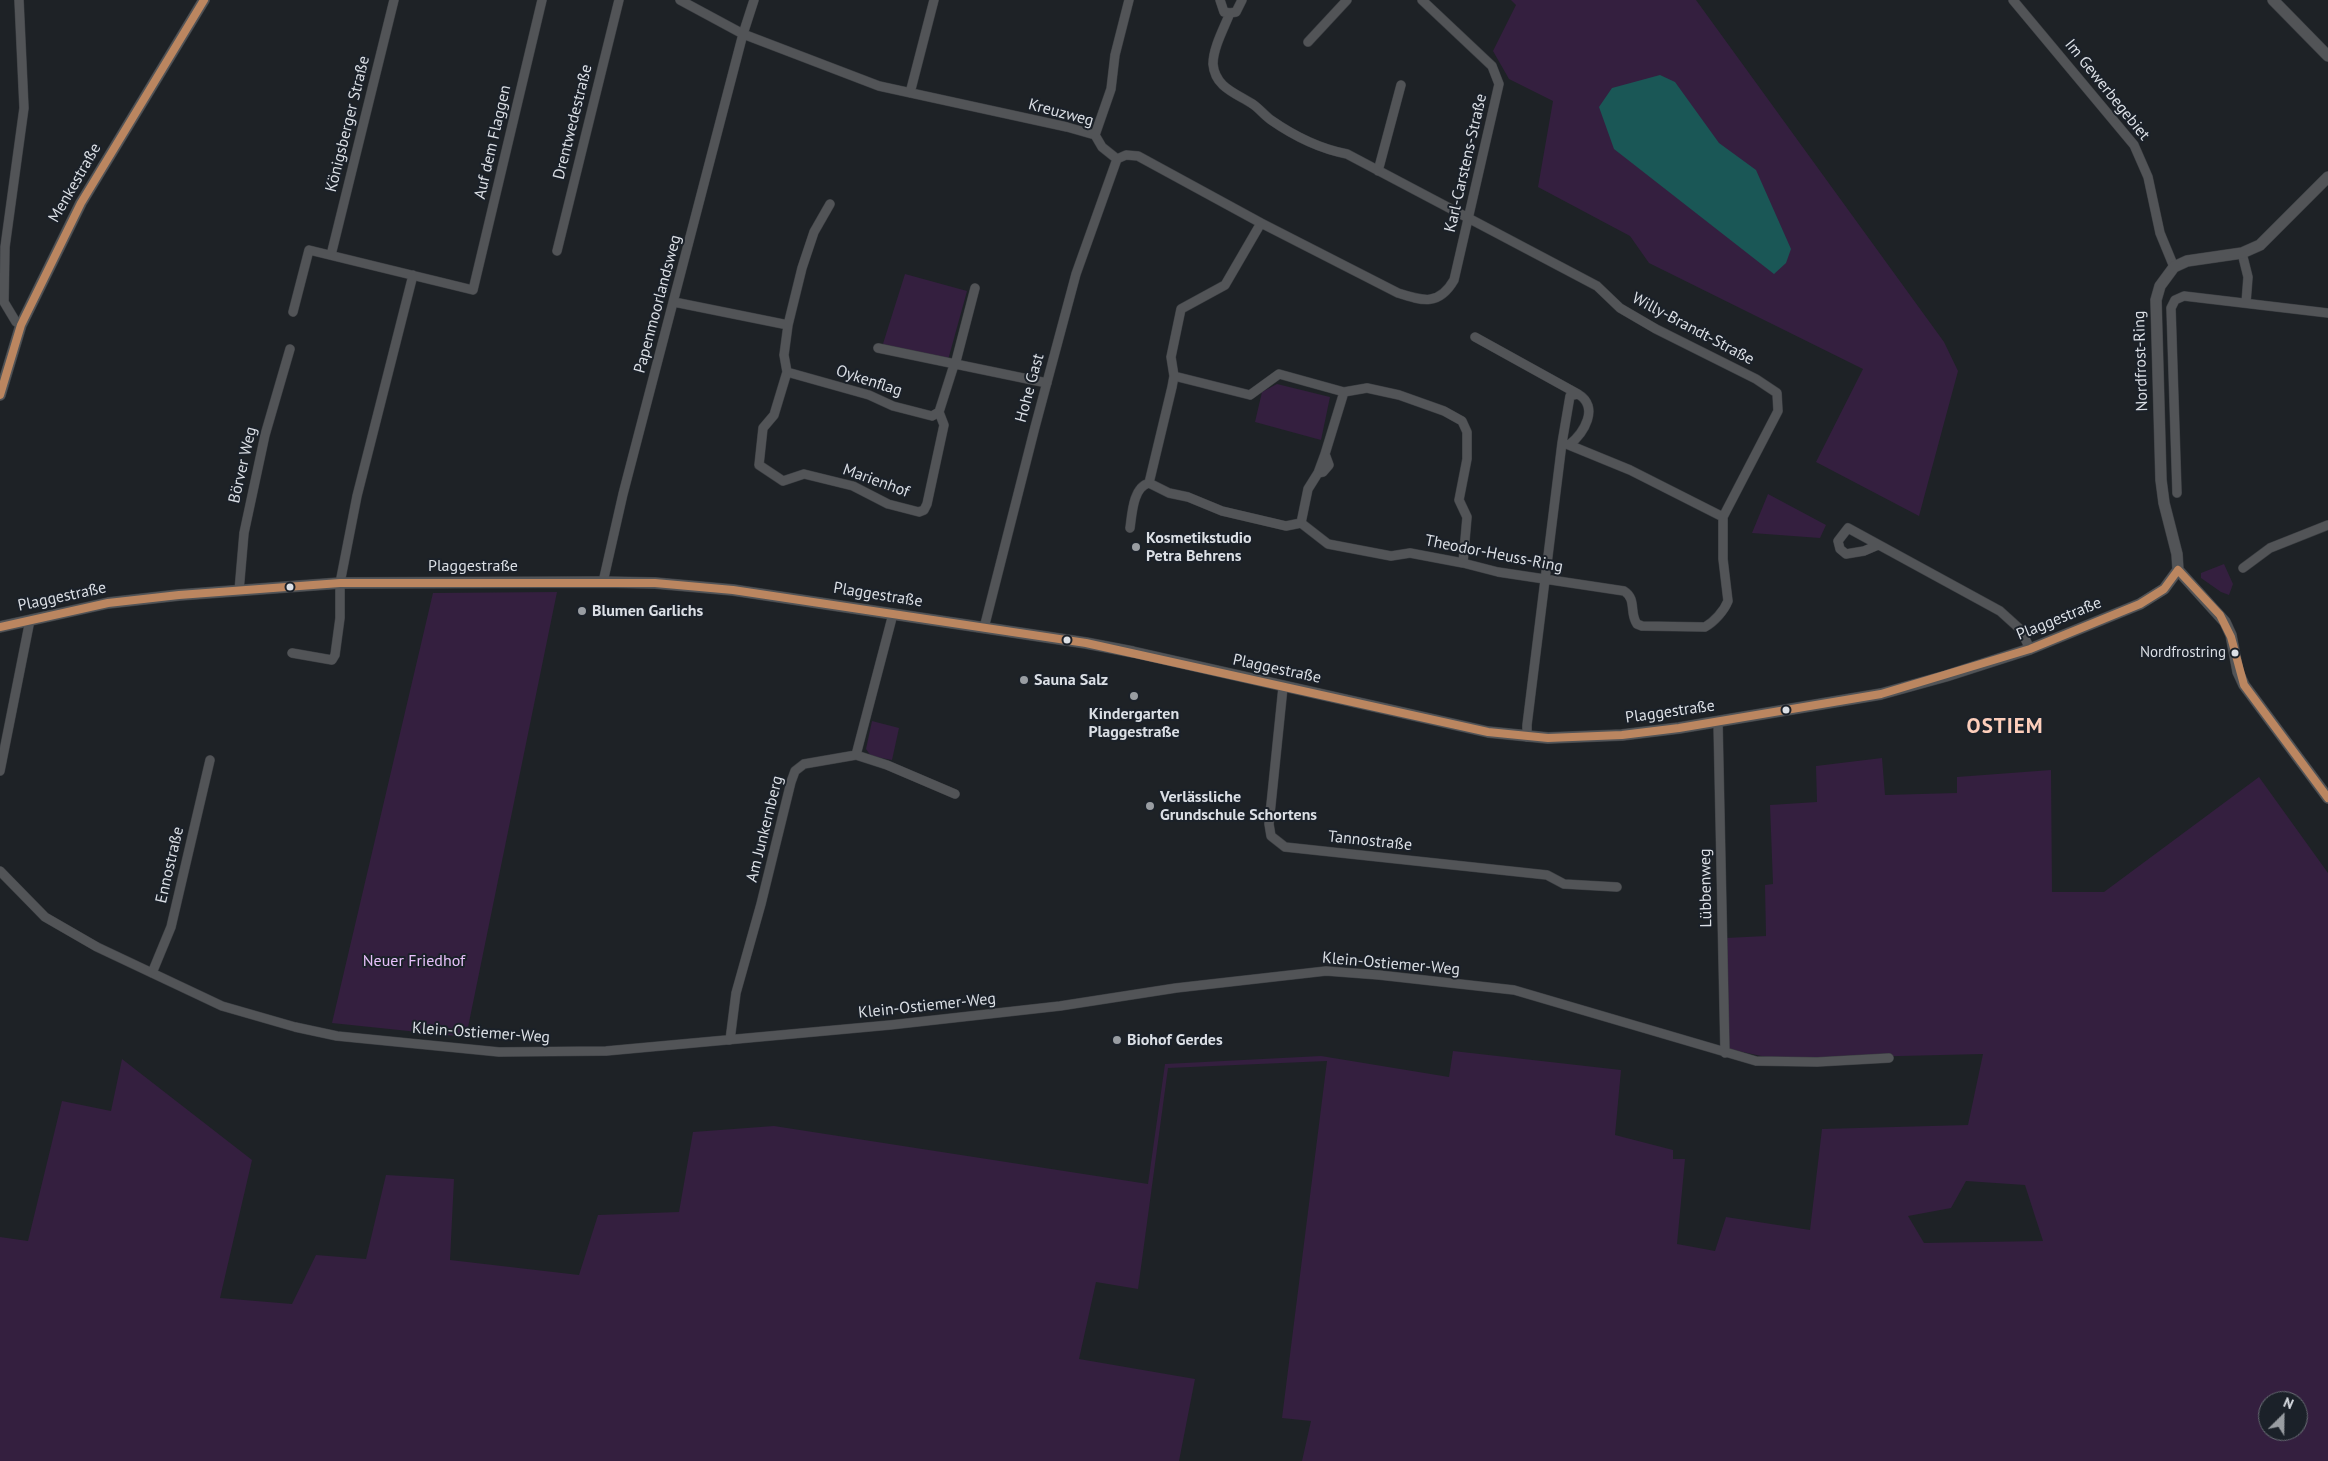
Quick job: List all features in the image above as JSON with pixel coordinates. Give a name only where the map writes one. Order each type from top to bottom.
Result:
[{"type":"street","points":[[18,0],[24,108],[3,246],[4,302],[16,322],[21,325]]},
{"type":"street","name":"Menkestraße","points":[[0,395],[21,325],[81,203],[204,0]]},
{"type":"street","name":"Königsberger Straße","points":[[331,255],[394,0]]},
{"type":"street","name":"Auf dem Flaggen","points":[[413,275],[473,290],[542,0]]},
{"type":"street","name":"Drentwedestraße","points":[[557,251],[620,0]]},
{"type":"street","name":"Kreuzweg","points":[[680,0],[743,34],[880,86],[1067,127],[1094,135],[1106,151],[1117,159]]},
{"type":"street","name":"Papenmoorlandsweg","points":[[602,582],[623,494],[743,34],[754,0]]},
{"type":"street","points":[[910,93],[934,0]]},
{"type":"street","points":[[1094,135],[1110,89],[1115,55],[1129,0]]},
{"type":"street","points":[[1220,0],[1224,12],[1230,14]]},
{"type":"street","name":"Willy-Brandt-Straße","points":[[1242,0],[1236,12],[1230,14],[1215,53],[1213,64],[1218,80],[1232,93],[1252,104],[1284,129],[1330,150],[1347,154],[1597,286],[1620,308],[1656,329],[1772,388],[1777,393],[1778,411],[1747,473]]},
{"type":"street","points":[[1308,42],[1346,0]]},
{"type":"street","name":"Karl-Carstens-Straße","points":[[1261,223],[1398,293],[1420,300],[1439,298],[1447,292],[1454,280],[1499,84],[1492,66],[1422,0]]},
{"type":"street","name":"Im Gewerbegebiet","points":[[2013,0],[2134,145],[2148,176],[2160,233],[2174,267]]},
{"type":"street","points":[[2273,0],[2328,56]]},
{"type":"street","points":[[1378,171],[1402,85]]},
{"type":"street","points":[[1117,159],[1126,155],[1138,156],[1261,223],[1225,285],[1182,309],[1171,357],[1174,376],[1149,483],[1138,489],[1130,528]]},
{"type":"street","name":"Hohe Gast","points":[[984,628],[1076,274],[1117,159]]},
{"type":"street","points":[[2174,267],[2186,261],[2242,253],[2260,245],[2328,177]]},
{"type":"street","name":"Marienhof","points":[[830,204],[814,232],[802,268],[788,325],[784,355],[787,372],[774,415],[763,428],[759,465],[783,480],[804,474],[853,486],[888,504],[918,512],[924,510],[927,504],[944,425],[940,412],[955,365],[975,288]]},
{"type":"street","points":[[292,653],[332,660],[340,618],[340,583],[357,496],[413,275],[309,250],[294,312]]},
{"type":"street","points":[[2242,253],[2248,277],[2246,303]]},
{"type":"street","name":"Nordfrost-Ring","points":[[2174,267],[2160,286],[2156,300],[2161,480],[2164,503],[2177,554],[2178,570]]},
{"type":"street","points":[[2177,493],[2171,308],[2175,300],[2184,296],[2328,313]]},
{"type":"street","points":[[674,302],[788,325]]},
{"type":"street","points":[[1475,337],[1586,398],[1588,403],[1587,418],[1578,437],[1565,444]]},
{"type":"street","points":[[878,348],[1047,383]]},
{"type":"street","name":"Börver Weg","points":[[239,591],[244,533],[265,435],[290,349]]},
{"type":"street","name":"Oykenflag","points":[[787,372],[869,395],[893,406],[932,416],[940,412]]},
{"type":"street","points":[[1174,376],[1250,394],[1279,374],[1344,392],[1367,388],[1399,395],[1444,411],[1462,421],[1467,432],[1467,459],[1459,500],[1467,517],[1463,563]]},
{"type":"street","points":[[1149,483],[1169,493],[1188,497],[1222,511],[1286,526],[1301,523],[1308,488],[1318,472],[1325,454],[1344,392]]},
{"type":"street","points":[[1527,737],[1527,725],[1570,396],[1578,394]]},
{"type":"street","points":[[1565,444],[1630,470],[1723,517]]},
{"type":"street","name":"Theodor-Heuss-Ring","points":[[1301,523],[1328,544],[1391,556],[1410,553],[1498,572],[1624,591],[1630,595],[1636,624],[1705,627],[1726,608],[1728,602],[1723,559],[1723,517],[1747,473]]},
{"type":"street","points":[[2243,568],[2270,548],[2328,525]]},
{"type":"street","points":[[1878,545],[2000,612],[2021,630],[2030,649]]},
{"type":"street","points":[[2178,570],[2225,622],[2231,635],[2238,672],[2244,685],[2328,798]]},
{"type":"street","name":"Plaggestraße","points":[[0,627],[108,603],[340,583],[655,583],[733,590],[1133,652],[1450,724],[1527,737],[1567,738],[1622,735],[1718,722],[1881,694],[1946,676],[2030,649],[2140,604],[2164,589],[2178,570]]},
{"type":"street","points":[[893,614],[856,756],[887,765],[955,794]]},
{"type":"street","points":[[0,771],[30,620]]},
{"type":"street","name":"Tannostraße","points":[[1283,687],[1269,824],[1271,836],[1284,847],[1547,876],[1564,884],[1617,887]]},
{"type":"street","name":"Lübbenweg","points":[[1718,722],[1725,1053]]},
{"type":"street","name":"Am Junkernberg","points":[[730,1040],[736,993],[762,904],[795,772],[804,764],[856,756]]},
{"type":"street","name":"Ennostraße","points":[[152,973],[171,926],[210,760]]},
{"type":"street","name":"Klein-Ostiemer-Weg","points":[[0,871],[45,917],[98,947],[222,1006],[295,1027],[337,1036],[499,1052],[597,1052],[1060,1006],[1176,988],[1326,971],[1514,990],[1725,1053],[1764,1061],[1817,1062],[1889,1058]]},
{"type":"green space","points":[[1511,0],[1696,0],[1944,342],[1958,371],[1919,516],[1816,462],[1863,369],[1649,263],[1630,236],[1538,187],[1553,101],[1509,79],[1493,51],[1516,5]]},
{"type":"green space","points":[[905,274],[967,291],[948,360],[882,347]]},
{"type":"green space","points":[[1277,384],[1330,397],[1321,440],[1255,422],[1262,392]]},
{"type":"green space","points":[[1768,494],[1826,525],[1820,538],[1752,533]]},
{"type":"green space","points":[[2224,564],[2233,584],[2229,595],[2221,592],[2201,578],[2201,573]]},
{"type":"green space","name":"Neuer Friedhof","points":[[557,592],[466,1037],[332,1023],[433,593]]},
{"type":"green space","points":[[872,721],[899,728],[892,760],[871,756],[866,749]]},
{"type":"green space","points":[[1882,758],[1885,795],[1957,793],[1957,777],[2051,770],[2052,892],[2104,892],[2259,777],[2328,873],[2328,1461],[1302,1461],[1311,1421],[1282,1418],[1327,1061],[1168,1068],[1138,1289],[1096,1282],[1079,1359],[1195,1379],[1179,1461],[0,1461],[0,1237],[28,1241],[62,1101],[111,1111],[122,1059],[252,1160],[220,1298],[292,1304],[316,1255],[366,1259],[386,1175],[454,1179],[450,1260],[579,1275],[598,1215],[679,1212],[693,1132],[774,1126],[1148,1184],[1165,1064],[1321,1056],[1449,1077],[1453,1051],[1621,1070],[1615,1135],[1673,1150],[1673,1159],[1685,1159],[1677,1244],[1715,1251],[1726,1217],[1810,1230],[1822,1129],[1968,1125],[1983,1054],[1775,1059],[1729,1049],[1726,938],[1766,936],[1765,885],[1773,884],[1770,805],[1817,802],[1816,766]],"holes":[[[1966,1181],[2025,1185],[2043,1241],[1924,1243],[1908,1216],[1951,1208]]]},
{"type":"water","points":[[1660,75],[1675,82],[1719,143],[1756,170],[1791,249],[1786,263],[1774,274],[1614,149],[1599,107],[1612,88]]},
{"type":"transit line","points":[[0,395],[21,325],[81,203],[204,0]]},
{"type":"transit line","points":[[2178,570],[2220,615],[2231,637],[2244,685],[2328,798]]},
{"type":"transit line","points":[[0,627],[108,603],[179,595],[340,583],[655,583],[733,590],[1086,643],[1488,732],[1548,738],[1622,735],[1679,728],[1881,694],[2030,649],[2140,604],[2164,589],[2178,570]]},
{"type":"place","name":"Kosmetikstudio Petra Behrens","points":[[1136,547]]},
{"type":"place","name":"Blumen Garlichs","points":[[582,611]]},
{"type":"place","name":"Nordfrostring","points":[[2235,653]]},
{"type":"place","name":"Sauna Salz","points":[[1024,680]]},
{"type":"place","name":"Kindergarten Plaggestraße","points":[[1134,696]]},
{"type":"place","name":"Verlässliche Grundschule Schortens","points":[[1150,806]]},
{"type":"place","name":"Biohof Gerdes","points":[[1117,1040]]},
{"type":"district","name":"OSTIEM","points":[[2005,727]]}]
